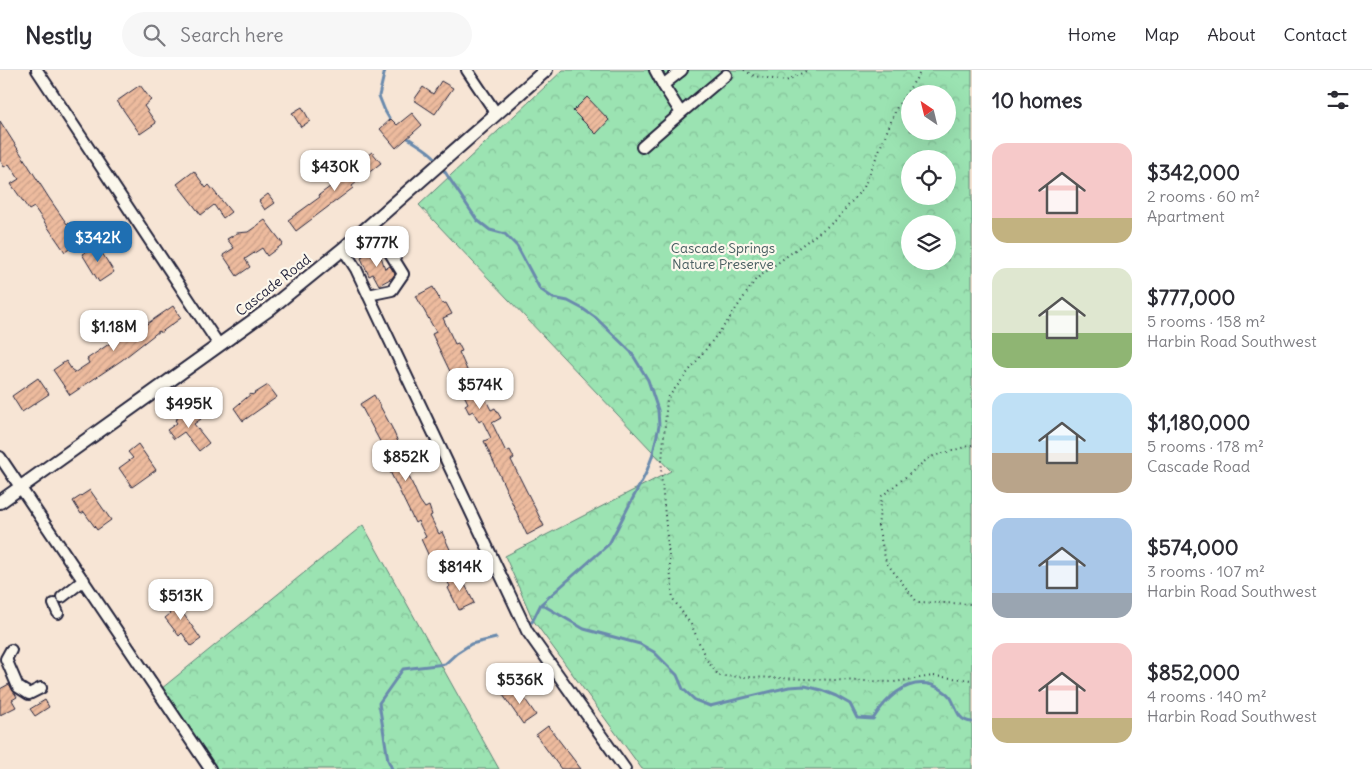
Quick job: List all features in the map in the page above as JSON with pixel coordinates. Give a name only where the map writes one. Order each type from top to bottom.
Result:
[{"type":"main road","name":"Cascade Road","points":[[0,502],[268,310],[343,249],[546,70]]},
{"type":"street","points":[[37,70],[219,345]]},
{"type":"street","points":[[467,70],[496,113]]},
{"type":"street","points":[[655,70],[681,113]]},
{"type":"street","points":[[664,85],[682,70]]},
{"type":"street","points":[[642,147],[726,75]]},
{"type":"street","points":[[364,230],[387,248],[403,274],[392,290],[368,295]]},
{"type":"street","points":[[343,249],[356,269],[527,631],[625,769]]},
{"type":"street","points":[[0,457],[210,769]]},
{"type":"street","points":[[62,596],[84,580]]},
{"type":"street","points":[[11,650],[6,659],[18,687],[29,694],[41,688]]},
{"type":"path","points":[[744,70],[754,76],[786,81],[808,70]]},
{"type":"path","points":[[922,70],[897,107],[864,187],[836,220],[756,279],[727,322],[667,399],[661,474],[662,493],[673,599],[692,626],[706,659],[719,676],[894,682],[933,676],[972,680]]},
{"type":"path","points":[[972,445],[930,457],[882,496],[878,526],[886,562],[917,602],[972,604]]},
{"type":"green space","name":"Cascade Springs Nature Preserve","points":[[563,70],[972,70],[972,769],[642,769],[533,620],[505,556],[671,471],[419,205]]},
{"type":"green space","points":[[363,525],[499,769],[210,769],[156,693]]},
{"type":"building","points":[[441,81],[453,88],[435,114],[414,100],[423,87],[433,94]]},
{"type":"building","points":[[140,85],[151,100],[144,106],[156,123],[140,134],[117,101]]},
{"type":"building","points":[[587,97],[609,120],[596,134],[573,111]]},
{"type":"building","points":[[302,107],[310,121],[301,127],[292,113]]},
{"type":"building","points":[[412,113],[422,125],[396,148],[380,129],[391,119],[397,125]]},
{"type":"building","points":[[0,121],[49,198],[81,241],[65,252],[34,207],[29,210],[11,184],[19,179],[9,164],[4,167],[0,160]]},
{"type":"building","points":[[372,152],[381,163],[352,186],[353,188],[296,231],[288,220],[320,197],[319,195],[353,170],[351,168]]},
{"type":"building","points":[[194,171],[206,188],[209,185],[231,212],[223,218],[214,205],[201,215],[177,184]]},
{"type":"building","points":[[268,194],[275,203],[265,210],[259,201]]},
{"type":"building","points":[[265,220],[283,244],[267,256],[262,248],[245,259],[250,267],[237,276],[223,255],[234,248],[227,239],[237,233],[248,232]]},
{"type":"building","points":[[97,245],[114,272],[99,282],[82,254]]},
{"type":"building","points":[[369,250],[372,257],[380,253],[385,269],[390,266],[395,274],[392,278],[379,285],[373,274],[369,276],[361,258]]},
{"type":"building","points":[[433,287],[442,304],[446,303],[452,314],[443,318],[455,344],[458,343],[462,351],[459,352],[471,379],[481,374],[487,387],[481,390],[491,410],[495,408],[501,418],[492,423],[506,452],[510,450],[514,458],[511,460],[544,526],[527,535],[484,441],[491,438],[482,420],[479,422],[473,411],[469,413],[465,405],[468,403],[458,383],[456,384],[432,334],[436,332],[416,296]]},
{"type":"building","points":[[173,306],[181,318],[160,333],[159,331],[122,360],[70,395],[53,370],[66,361],[74,373],[89,363],[87,359],[138,324],[141,328]]},
{"type":"building","points":[[38,378],[49,394],[22,412],[12,396]]},
{"type":"building","points":[[268,385],[277,397],[243,421],[234,408],[251,394]]},
{"type":"building","points":[[374,395],[392,428],[410,470],[407,472],[420,501],[425,508],[429,506],[432,515],[430,516],[439,534],[442,532],[453,556],[433,565],[421,539],[426,537],[418,521],[415,523],[380,451],[384,449],[360,404]]},
{"type":"building","points":[[192,407],[201,419],[194,424],[209,443],[199,451],[184,432],[174,439],[167,430],[177,423],[175,420]]},
{"type":"building","points":[[138,444],[156,470],[132,487],[119,468],[133,458],[128,452]]},
{"type":"building","points":[[90,490],[111,520],[97,530],[84,512],[81,514],[73,501]]},
{"type":"building","points":[[460,574],[474,603],[459,610],[448,588],[450,586],[447,581]]},
{"type":"building","points":[[178,596],[185,605],[180,609],[201,639],[191,646],[182,633],[179,636],[165,618],[170,614],[164,606]]},
{"type":"building","points":[[9,684],[17,697],[12,700],[16,707],[0,715],[0,689]]},
{"type":"building","points":[[516,686],[536,715],[523,724],[503,695]]},
{"type":"building","points":[[45,700],[49,707],[35,716],[30,709]]},
{"type":"building","points":[[548,726],[581,769],[561,769],[536,735]]},
{"type":"waterway","points":[[385,70],[379,96],[392,123]]},
{"type":"waterway","points":[[405,136],[427,150],[437,160]]},
{"type":"waterway","points":[[441,166],[477,220],[490,230],[505,234],[517,246],[540,289],[553,298],[568,301],[583,309],[596,318],[631,352],[648,380],[658,410],[659,426],[652,457],[646,473],[609,544],[541,604],[532,622]]},
{"type":"waterway","points":[[541,604],[584,629],[640,644],[654,652],[677,675],[683,689],[695,700],[710,706],[789,687],[805,686],[821,690],[850,704],[857,718],[873,719],[884,704],[905,687],[923,684],[940,688],[951,698],[960,717],[972,722]]},
{"type":"waterway","points":[[392,769],[388,760],[379,703],[403,669],[445,664],[471,644],[496,638]]}]
